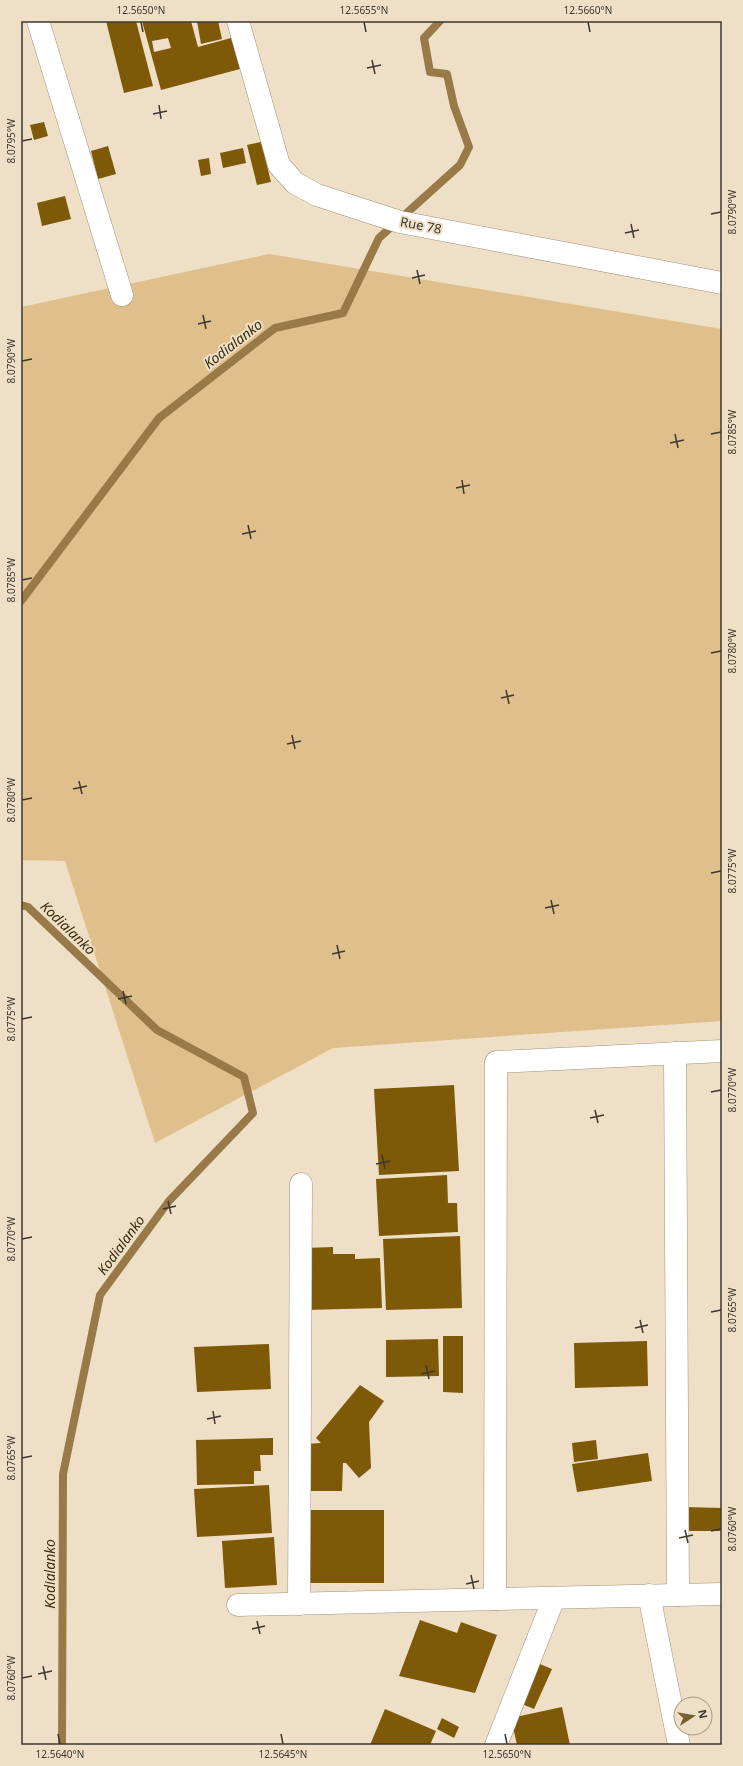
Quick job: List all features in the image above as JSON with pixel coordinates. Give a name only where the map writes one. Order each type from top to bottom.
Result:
[{"type":"street","points":[[38,21],[122,295]]},
{"type":"street","name":"Rue 78","points":[[238,21],[279,165],[295,183],[317,195],[400,222],[722,283]]},
{"type":"street","points":[[495,1599],[496,1062],[722,1051]]},
{"type":"street","points":[[675,1053],[678,1595]]},
{"type":"street","points":[[299,1604],[301,1184]]},
{"type":"street","points":[[238,1605],[722,1594]]},
{"type":"street","points":[[649,1595],[679,1745]]},
{"type":"street","points":[[496,1745],[554,1598]]},
{"type":"shaded area","points":[[269,254],[722,329],[722,1021],[333,1048],[155,1143],[65,861],[21,860],[21,307]]},
{"type":"building","points":[[106,21],[136,21],[153,86],[124,93]]},
{"type":"building","points":[[142,21],[191,21],[198,47],[231,38],[240,69],[161,90]],"holes":[[[168,38],[171,48],[154,52],[152,41]]]},
{"type":"building","points":[[197,21],[218,21],[222,39],[201,44]]},
{"type":"building","points":[[44,122],[48,136],[34,140],[30,125]]},
{"type":"building","points":[[261,142],[271,182],[257,185],[247,145]]},
{"type":"building","points":[[108,146],[116,174],[98,179],[91,151]]},
{"type":"building","points":[[243,148],[246,163],[223,168],[220,153]]},
{"type":"building","points":[[209,158],[211,174],[201,176],[198,160]]},
{"type":"building","points":[[65,196],[71,219],[42,226],[37,203]]},
{"type":"building","points":[[454,1085],[459,1171],[379,1175],[374,1089]]},
{"type":"building","points":[[447,1175],[448,1203],[457,1203],[458,1232],[379,1236],[376,1179]]},
{"type":"building","points":[[460,1236],[462,1308],[386,1310],[383,1239]]},
{"type":"building","points":[[333,1247],[333,1254],[355,1254],[355,1259],[380,1258],[382,1308],[305,1310],[304,1248]]},
{"type":"building","points":[[443,1336],[463,1336],[463,1393],[443,1392]]},
{"type":"building","points":[[438,1339],[439,1376],[386,1377],[386,1340]]},
{"type":"building","points":[[647,1341],[648,1386],[575,1388],[574,1343]]},
{"type":"building","points":[[269,1344],[271,1389],[197,1392],[194,1347]]},
{"type":"building","points":[[360,1385],[384,1401],[369,1422],[371,1468],[359,1478],[346,1463],[343,1463],[342,1491],[307,1491],[305,1444],[321,1443],[316,1438]]},
{"type":"building","points":[[273,1438],[273,1455],[260,1455],[261,1471],[254,1471],[254,1484],[197,1485],[196,1440]]},
{"type":"building","points":[[596,1440],[598,1459],[574,1462],[572,1443]]},
{"type":"building","points":[[648,1453],[652,1481],[577,1492],[572,1464]]},
{"type":"building","points":[[269,1485],[272,1533],[197,1537],[194,1489]]},
{"type":"building","points":[[684,1507],[722,1508],[722,1531],[684,1531]]},
{"type":"building","points":[[303,1510],[384,1510],[384,1583],[303,1583]]},
{"type":"building","points":[[274,1537],[277,1585],[225,1588],[222,1541]]},
{"type":"building","points":[[420,1620],[457,1633],[461,1622],[497,1635],[475,1693],[399,1676]]},
{"type":"building","points":[[535,1662],[552,1669],[534,1709],[517,1702]]},
{"type":"building","points":[[562,1707],[570,1745],[517,1745],[511,1718]]},
{"type":"building","points":[[385,1709],[436,1731],[430,1745],[370,1745]]},
{"type":"building","points":[[442,1718],[459,1727],[454,1738],[437,1729]]},
{"type":"waterway","name":"Kodialanko","points":[[21,601],[159,418],[275,328],[343,313],[379,238],[460,165],[469,147],[454,106],[447,74],[430,72],[424,38],[440,21]]},
{"type":"waterway","name":"Kodialanko","points":[[21,905],[28,907],[157,1030],[244,1077],[253,1113],[169,1201],[100,1295],[63,1474],[62,1745]]}]
